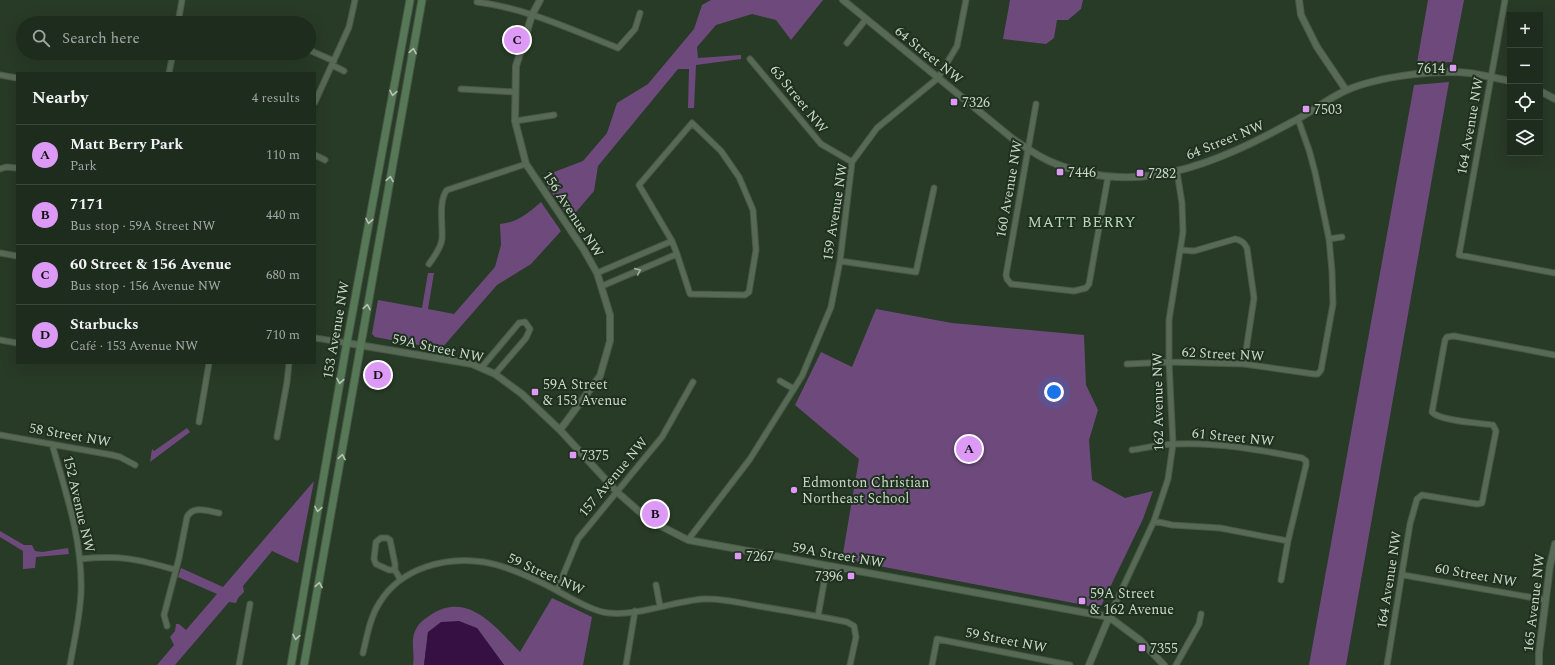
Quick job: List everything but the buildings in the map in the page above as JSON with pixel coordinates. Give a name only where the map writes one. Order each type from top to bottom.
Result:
[{"type":"main road","name":"153 Avenue NW","points":[[291,665],[347,343],[410,0]]},
{"type":"main road","name":"153 Avenue NW","points":[[304,665],[422,0]]},
{"type":"street","points":[[179,16],[182,0]]},
{"type":"street","points":[[316,100],[349,27],[356,0]]},
{"type":"street","name":"156 Avenue NW","points":[[540,0],[532,15],[516,66],[515,120],[526,164],[584,250],[597,273],[610,315],[610,341],[600,376],[560,430]]},
{"type":"street","name":"64 Street NW","points":[[843,0],[1013,139],[1048,160],[1076,171],[1108,177],[1137,178],[1177,172],[1197,166],[1247,146],[1298,120],[1346,90],[1366,83],[1439,72],[1468,73],[1507,80]]},
{"type":"street","name":"159 Avenue NW","points":[[688,540],[750,459],[802,376],[830,307],[840,262],[852,162],[877,128],[938,78],[957,46],[966,0]]},
{"type":"street","points":[[1299,0],[1301,15],[1314,40],[1346,90]]},
{"type":"street","name":"164 Avenue NW","points":[[1505,0],[1459,255],[1555,273]]},
{"type":"street","points":[[477,2],[500,5],[532,15],[618,48],[636,29],[640,13]]},
{"type":"street","points":[[847,43],[866,19]]},
{"type":"street","points":[[316,54],[344,71]]},
{"type":"street","name":"63 Street NW","points":[[750,59],[821,144],[852,162]]},
{"type":"street","points":[[169,72],[172,60]]},
{"type":"street","points":[[0,75],[16,78]]},
{"type":"street","points":[[461,89],[515,92]]},
{"type":"street","points":[[1543,93],[1555,99]]},
{"type":"street","name":"160 Avenue NW","points":[[1036,104],[1006,275],[1011,284],[1074,291],[1086,288],[1089,284],[1108,177]]},
{"type":"street","points":[[515,120],[554,116]]},
{"type":"street","points":[[1298,120],[1310,150],[1316,172],[1329,239],[1342,237]]},
{"type":"street","points":[[692,122],[725,156],[739,177],[753,210],[756,250],[749,292],[745,295],[690,294],[678,254],[639,185],[692,122]]},
{"type":"street","points":[[316,156],[325,160]]},
{"type":"street","points":[[429,264],[442,240],[441,224],[443,195],[450,189],[526,164]]},
{"type":"street","points":[[1,168],[16,168]]},
{"type":"street","name":"162 Avenue NW","points":[[1089,665],[1109,617],[1154,521],[1168,479],[1173,444],[1169,362],[1169,320],[1183,232],[1183,218],[1177,172]]},
{"type":"street","points":[[840,262],[916,272],[934,188]]},
{"type":"street","name":"62 Street NW","points":[[1127,364],[1169,362],[1244,364],[1309,374],[1318,374],[1322,366],[1333,304],[1329,239]]},
{"type":"street","points":[[1181,250],[1194,251],[1230,240],[1241,240],[1245,243],[1254,298],[1244,364]]},
{"type":"street","points":[[597,273],[672,241]]},
{"type":"street","points":[[0,253],[16,256]]},
{"type":"street","points":[[602,286],[678,254]]},
{"type":"street","points":[[482,367],[519,323],[525,322],[530,329],[526,338],[495,374]]},
{"type":"street","name":"164 Avenue NW","points":[[1387,665],[1403,575],[1410,524],[1417,498],[1422,495],[1477,504],[1482,503],[1495,437],[1496,431],[1493,425],[1444,418],[1432,412],[1445,340],[1447,337],[1454,336],[1555,355]]},
{"type":"street","name":"59A Street NW","points":[[316,338],[472,364],[482,367],[495,374],[522,394],[560,430],[617,492],[649,520],[688,540],[1109,617],[1140,640],[1164,665]]},
{"type":"street","points":[[0,340],[16,343]]},
{"type":"street","points":[[198,422],[209,364]]},
{"type":"street","points":[[277,437],[289,364]]},
{"type":"street","points":[[780,381],[794,388]]},
{"type":"street","name":"157 Avenue NW","points":[[557,590],[578,539],[662,437],[693,382]]},
{"type":"street","name":"58 Street NW","points":[[0,435],[112,455],[120,457],[135,465]]},
{"type":"street","name":"152 Avenue NW","points":[[52,444],[74,524],[80,559],[80,604],[70,665]]},
{"type":"street","name":"61 Street NW","points":[[1132,450],[1173,444],[1212,444],[1255,449],[1302,458],[1306,461],[1306,465],[1288,541]]},
{"type":"street","points":[[167,626],[164,615],[189,514],[193,510],[198,509],[219,513]]},
{"type":"street","points":[[1154,521],[1172,526],[1220,528],[1288,541],[1281,580]]},
{"type":"street","points":[[394,570],[389,570],[376,564],[374,561],[376,542],[380,538],[387,538],[390,540],[395,564],[394,570],[400,579]]},
{"type":"street","name":"165 Avenue NW","points":[[1539,665],[1539,653],[1550,566],[1555,544]]},
{"type":"street","points":[[80,559],[108,557],[125,558],[141,560],[176,570]]},
{"type":"street","name":"59 Street NW","points":[[363,653],[375,611],[384,596],[400,579],[434,564],[452,561],[476,561],[491,563],[530,577],[602,612],[615,613],[635,611],[712,599],[847,622],[854,626],[856,637],[850,665]]},
{"type":"street","points":[[818,616],[827,566]]},
{"type":"street","name":"60 Street NW","points":[[1403,575],[1546,600]]},
{"type":"street","points":[[656,585],[660,606]]},
{"type":"street","points":[[239,665],[250,604]]},
{"type":"street","points":[[626,665],[635,611]]},
{"type":"street","points":[[1176,665],[1199,624],[1202,614]]},
{"type":"street","name":"59 Street NW","points":[[932,665],[937,639],[1070,665]]},
{"type":"shaded area","points":[[711,0],[823,0],[791,40],[776,20],[752,14],[716,25],[697,47],[698,58],[741,55],[741,59],[696,65],[694,108],[688,108],[689,69],[678,69],[598,166],[594,191],[570,219],[541,177],[583,161],[607,133],[617,103],[648,84],[694,29],[702,5]]},
{"type":"shaded area","points":[[1010,0],[1083,0],[1081,9],[1068,20],[1057,20],[1054,38],[1046,44],[1003,39]]},
{"type":"shaded area","points":[[1428,0],[1464,0],[1452,62],[1417,63]]},
{"type":"shaded area","points":[[1449,82],[1346,665],[1309,665],[1414,85]]},
{"type":"shaded area","points":[[541,202],[561,231],[531,264],[497,285],[441,349],[375,337],[372,334],[378,300],[422,308],[428,273],[434,273],[428,309],[454,314],[495,267],[501,245],[500,224],[518,219]]},
{"type":"shaded area","points":[[876,309],[952,323],[1084,335],[1086,385],[1098,410],[1089,440],[1092,480],[1125,498],[1153,491],[1143,519],[1100,608],[842,559],[859,459],[795,405],[821,352],[852,367]]},
{"type":"shaded area","points":[[187,428],[190,432],[150,462],[152,449],[154,451]]},
{"type":"shaded area","points":[[314,481],[298,563],[272,551],[243,586],[244,592],[238,598],[236,603],[229,602],[175,665],[157,665],[174,645],[170,637],[175,631],[176,624],[179,624],[186,630],[217,594],[178,577],[181,568],[223,587]]},
{"type":"shaded area","points":[[0,531],[24,545],[32,545],[35,551],[42,552],[68,548],[69,554],[36,557],[35,568],[23,569],[23,551],[0,537]]},
{"type":"shaded area","points":[[552,598],[592,617],[583,665],[504,665],[477,628],[428,632],[424,665],[413,665],[413,638],[415,631],[421,622],[432,614],[445,608],[458,607],[470,610],[492,624],[520,652]]},
{"type":"shaded area","points":[[459,621],[477,628],[504,665],[424,665],[428,632],[441,622]]},
{"type":"place","name":"60 Street & 156 Avenue","points":[[517,40]]},
{"type":"place","name":"7614","points":[[1453,68]]},
{"type":"place","name":"7326","points":[[954,102]]},
{"type":"place","name":"7503","points":[[1306,109]]},
{"type":"place","name":"7446","points":[[1060,172]]},
{"type":"place","name":"7282","points":[[1140,173]]},
{"type":"place","name":"Starbucks","points":[[378,375]]},
{"type":"place","name":"59A Street & 153 Avenue","points":[[535,392]]},
{"type":"place","name":"Matt Berry Park","points":[[969,449]]},
{"type":"place","name":"7375","points":[[573,455]]},
{"type":"place","name":"Edmonton Christian Northeast School","points":[[794,490]]},
{"type":"place","name":"7171","points":[[655,514]]},
{"type":"place","name":"7267","points":[[738,556]]},
{"type":"place","name":"7396","points":[[851,576]]},
{"type":"place","name":"59A Street & 162 Avenue","points":[[1082,601]]},
{"type":"place","name":"7355","points":[[1142,648]]},
{"type":"district","name":"MATT BERRY","points":[[1082,222]]}]
